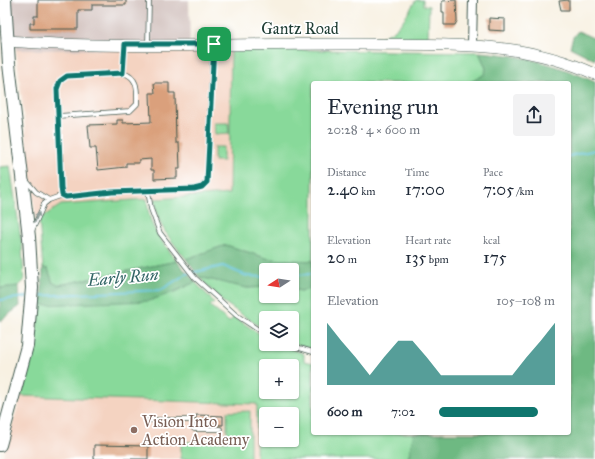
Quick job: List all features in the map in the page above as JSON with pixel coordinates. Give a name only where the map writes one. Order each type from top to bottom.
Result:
[{"type":"main road","points":[[1,440],[22,370],[31,311],[32,288],[29,237],[4,41],[5,0]]},
{"type":"main road","name":"Gantz Road","points":[[4,41],[68,44],[148,45],[214,44],[495,47],[536,53],[595,74]]},
{"type":"street","points":[[472,46],[474,0]]},
{"type":"lane","points":[[148,45],[149,0]]},
{"type":"lane","points":[[123,73],[125,44]]},
{"type":"lane","points":[[29,237],[38,213],[48,200],[62,195],[72,197],[112,192],[194,189],[202,187],[207,182],[214,44]]},
{"type":"lane","points":[[58,116],[130,111],[137,104],[136,81],[131,75],[123,73],[67,76],[60,81],[57,89],[58,116],[61,187],[62,195]]},
{"type":"lane","points":[[21,174],[36,192],[48,200]]},
{"type":"lane","points":[[148,191],[150,209],[160,233],[187,269],[236,315],[259,330]]},
{"type":"lane","points":[[299,348],[311,351]]},
{"type":"lane","points":[[149,420],[192,420],[194,429],[220,429]]},
{"type":"shaded area","points":[[9,0],[189,0],[190,49],[16,50]]},
{"type":"shaded area","points":[[231,49],[229,194],[61,205],[36,221],[16,50]]},
{"type":"shaded area","name":"Vision Into Action Academy","points":[[21,396],[257,404],[256,459],[2,459]]},
{"type":"green space","points":[[416,0],[423,0],[423,5],[429,6],[428,39],[371,39],[388,34],[399,26]]},
{"type":"green space","points":[[578,31],[595,39],[595,60],[570,47],[573,37]]},
{"type":"green space","points":[[231,49],[479,52],[486,68],[485,74],[473,81],[311,81],[311,261],[269,259],[226,245],[186,259],[169,238],[161,224],[158,217],[155,199],[229,194]]},
{"type":"green space","points":[[479,52],[510,55],[538,61],[566,70],[595,82],[595,459],[408,459],[414,435],[571,435],[571,81],[473,81],[485,74],[486,68]]},
{"type":"green space","points":[[214,123],[228,123],[229,133],[215,134]]},
{"type":"green space","points":[[214,147],[223,147],[223,161],[214,161]]},
{"type":"green space","points":[[10,166],[22,246],[24,281],[19,286],[0,288],[0,167]]},
{"type":"green space","points":[[147,199],[150,218],[156,233],[177,261],[59,285],[53,283],[48,269],[43,268],[39,219],[61,205]]},
{"type":"green space","points":[[226,245],[269,259],[311,261],[311,288],[301,291],[299,291],[299,263],[259,263],[259,287],[247,288],[199,277],[186,259]]},
{"type":"green space","points":[[177,261],[195,282],[174,292],[149,301],[41,305],[43,268],[48,269],[53,283],[59,285]]},
{"type":"green space","points":[[199,277],[247,288],[259,287],[259,303],[299,303],[299,291],[311,288],[311,348],[299,345],[299,311],[259,311],[259,326],[222,301]]},
{"type":"green space","points":[[195,282],[214,302],[210,306],[229,322],[234,317],[259,333],[259,351],[296,351],[304,354],[304,361],[311,363],[311,435],[414,435],[408,459],[256,459],[257,404],[21,396],[30,365],[41,305],[174,292]]},
{"type":"green space","points":[[19,286],[20,306],[0,321],[0,288]]},
{"type":"green space","points":[[250,411],[250,459],[181,459],[181,442],[227,441],[227,412]]},
{"type":"building","points":[[38,0],[126,0],[126,5],[92,5],[92,10],[78,10],[78,29],[30,29],[30,23],[34,23],[34,16],[38,16]]},
{"type":"building","points":[[456,0],[457,21],[455,25],[444,25],[442,1]]},
{"type":"building","points":[[569,0],[569,10],[561,10],[559,1]]},
{"type":"building","points":[[489,18],[505,19],[505,31],[489,30]]},
{"type":"building","points":[[154,83],[169,83],[169,93],[175,93],[176,143],[179,143],[180,169],[177,169],[177,178],[154,179],[154,170],[151,170],[151,159],[139,160],[139,163],[126,163],[126,167],[98,170],[96,148],[90,148],[88,125],[117,124],[117,120],[123,120],[123,123],[151,122],[150,93],[155,93]]},
{"type":"building","points":[[196,415],[223,416],[223,425],[196,424]]},
{"type":"building","points":[[94,445],[148,446],[148,459],[94,459]]},
{"type":"waterway","name":"Early Run","points":[[571,156],[595,150]]},
{"type":"waterway","name":"Early Run","points":[[35,296],[161,290],[186,274],[223,266],[247,276],[259,277]]},
{"type":"waterway","name":"Early Run","points":[[299,275],[311,274]]},
{"type":"waterway","name":"Early Run","points":[[0,300],[27,297]]},
{"type":"place","name":"Vision Into Action Academy","points":[[134,430]]},
{"type":"route","points":[[125,44],[214,44],[212,92],[210,102],[208,175],[207,182],[202,187],[194,189],[112,192],[72,197],[62,195],[57,89],[60,81],[67,76],[123,73],[125,44]]}]
